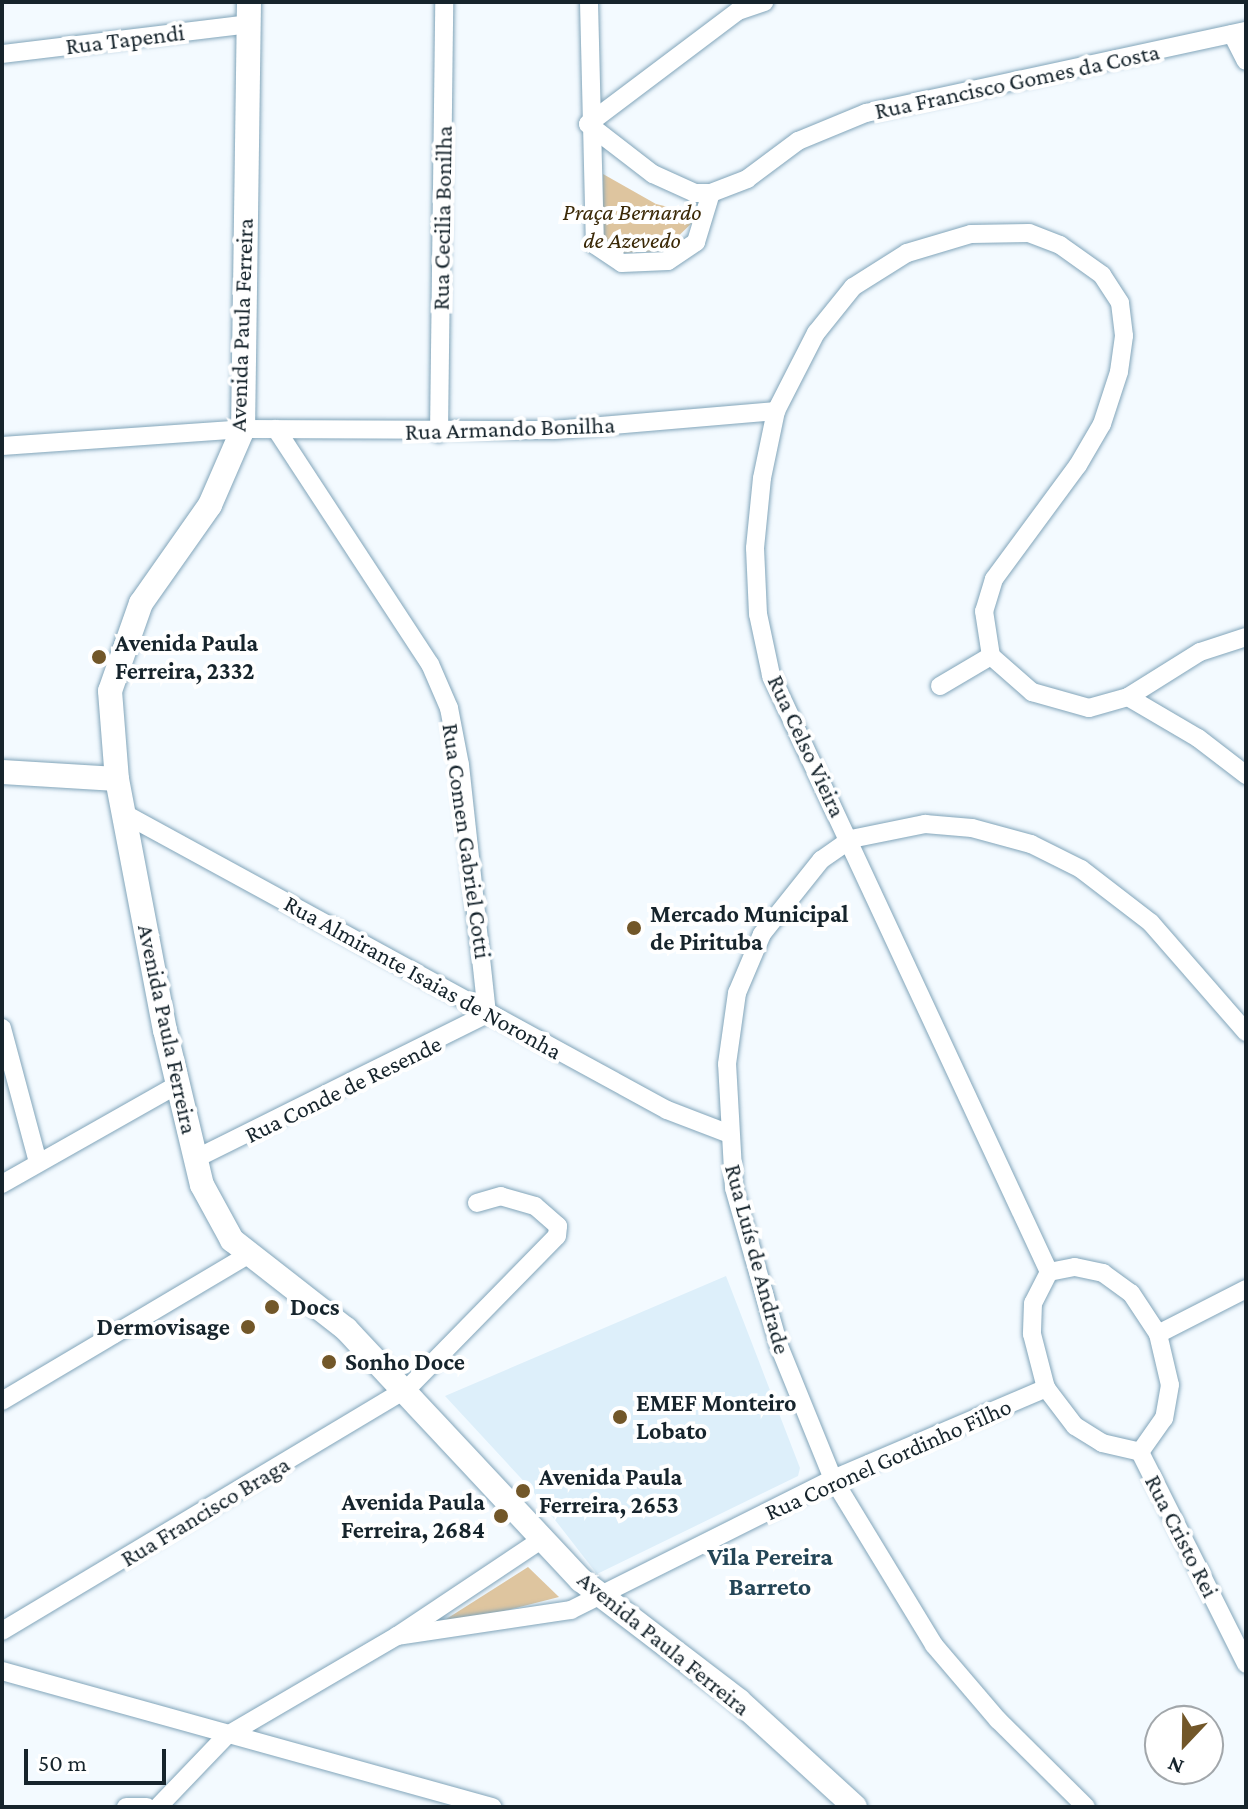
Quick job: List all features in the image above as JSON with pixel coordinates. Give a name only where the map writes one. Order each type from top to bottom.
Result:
[{"type":"main road","name":"Avenida Paula Ferreira","points":[[249,13],[243,429],[210,505],[141,603],[124,643],[110,691],[117,779],[177,1085],[218,1221],[250,1254],[346,1329],[407,1389],[601,1596],[739,1701],[855,1807]]},
{"type":"main road","points":[[2,772],[117,779]]},
{"type":"street","name":"Rua Cecilia Bonilha","points":[[439,433],[444,2]]},
{"type":"street","points":[[588,124],[653,174],[695,193],[711,193],[696,242],[685,254],[642,265],[604,255],[591,238],[588,124],[589,2]]},
{"type":"street","points":[[588,124],[738,6],[764,2]]},
{"type":"street","name":"Rua Tapendi","points":[[2,54],[249,13]]},
{"type":"street","points":[[1239,33],[1246,61]]},
{"type":"street","name":"Rua Francisco Gomes da Costa","points":[[711,193],[747,179],[798,141],[866,113],[1239,33]]},
{"type":"street","name":"Rua Celso Vieira","points":[[991,656],[984,611],[994,579],[1078,465],[1102,424],[1119,372],[1124,336],[1120,303],[1102,275],[1060,245],[1029,233],[971,234],[907,253],[853,287],[816,333],[776,411],[755,548],[758,614],[771,675],[851,839],[1049,1272]]},
{"type":"street","name":"Rua Armando Bonilha","points":[[2,446],[243,429],[439,433],[554,430],[776,411]]},
{"type":"street","name":"Rua Comen Gabriel Cotti","points":[[276,429],[430,664],[449,708],[460,765],[487,1014]]},
{"type":"street","points":[[940,686],[991,656],[1032,692],[1063,704],[1089,708],[1128,697],[1200,652],[1246,637]]},
{"type":"street","points":[[1128,697],[1198,738],[1246,775]]},
{"type":"street","name":"Rua Almirante Isaias de Noronha","points":[[123,813],[667,1110],[727,1133]]},
{"type":"street","name":"Rua Luís de Andrade","points":[[1086,1807],[998,1720],[934,1645],[833,1479],[779,1346],[734,1188],[727,1133],[727,1064],[737,993],[762,934],[792,891],[821,860],[851,839],[925,824],[972,828],[1031,844],[1081,869],[1151,923],[1246,1032]]},
{"type":"street","name":"Rua Conde de Resende","points":[[197,1158],[487,1014]]},
{"type":"street","points":[[2,1028],[38,1162]]},
{"type":"street","points":[[2,1184],[177,1085]]},
{"type":"street","name":"Rua Francisco Braga","points":[[2,1631],[407,1389],[557,1236],[558,1226],[535,1206],[501,1196],[477,1203]]},
{"type":"street","points":[[2,1401],[250,1254]]},
{"type":"street","points":[[1075,1267],[1103,1273],[1131,1293],[1158,1334],[1170,1385],[1164,1418],[1140,1452],[1102,1443],[1075,1426],[1046,1388],[1032,1334],[1033,1303],[1049,1272],[1075,1267]]},
{"type":"street","points":[[1158,1334],[1246,1289]]},
{"type":"street","name":"Rua Coronel Gordinho Filho","points":[[397,1636],[571,1610],[833,1479],[1046,1388]]},
{"type":"street","name":"Rua Cristo Rei","points":[[1140,1452],[1246,1664]]},
{"type":"street","points":[[158,1807],[226,1736],[397,1636],[544,1538]]},
{"type":"street","points":[[2,1671],[226,1736],[492,1807]]},
{"type":"street","points":[[126,1807],[147,1807]]},
{"type":"shaded area","name":"EMEF Monteiro Lobato","points":[[726,1276],[800,1468],[798,1476],[597,1574],[531,1489],[445,1396]]},
{"type":"green space","name":"Praça Bernardo de Azevedo","points":[[603,174],[656,204],[697,214],[697,218],[663,251],[617,253],[602,234]]},
{"type":"green space","points":[[528,1567],[559,1597],[429,1630]]},
{"type":"place","name":"Avenida Paula Ferreira, 2332","points":[[99,657]]},
{"type":"place","name":"Mercado Municipal de Pirituba","points":[[634,928]]},
{"type":"place","name":"Docs","points":[[272,1307]]},
{"type":"place","name":"Dermovisage","points":[[248,1327]]},
{"type":"place","name":"Sonho Doce","points":[[329,1362]]},
{"type":"place","name":"EMEF Monteiro Lobato","points":[[620,1417]]},
{"type":"place","name":"Avenida Paula Ferreira, 2653","points":[[523,1491]]},
{"type":"place","name":"Avenida Paula Ferreira, 2684","points":[[501,1516]]},
{"type":"district","name":"Vila Pereira Barreto","points":[[770,1572]]}]
